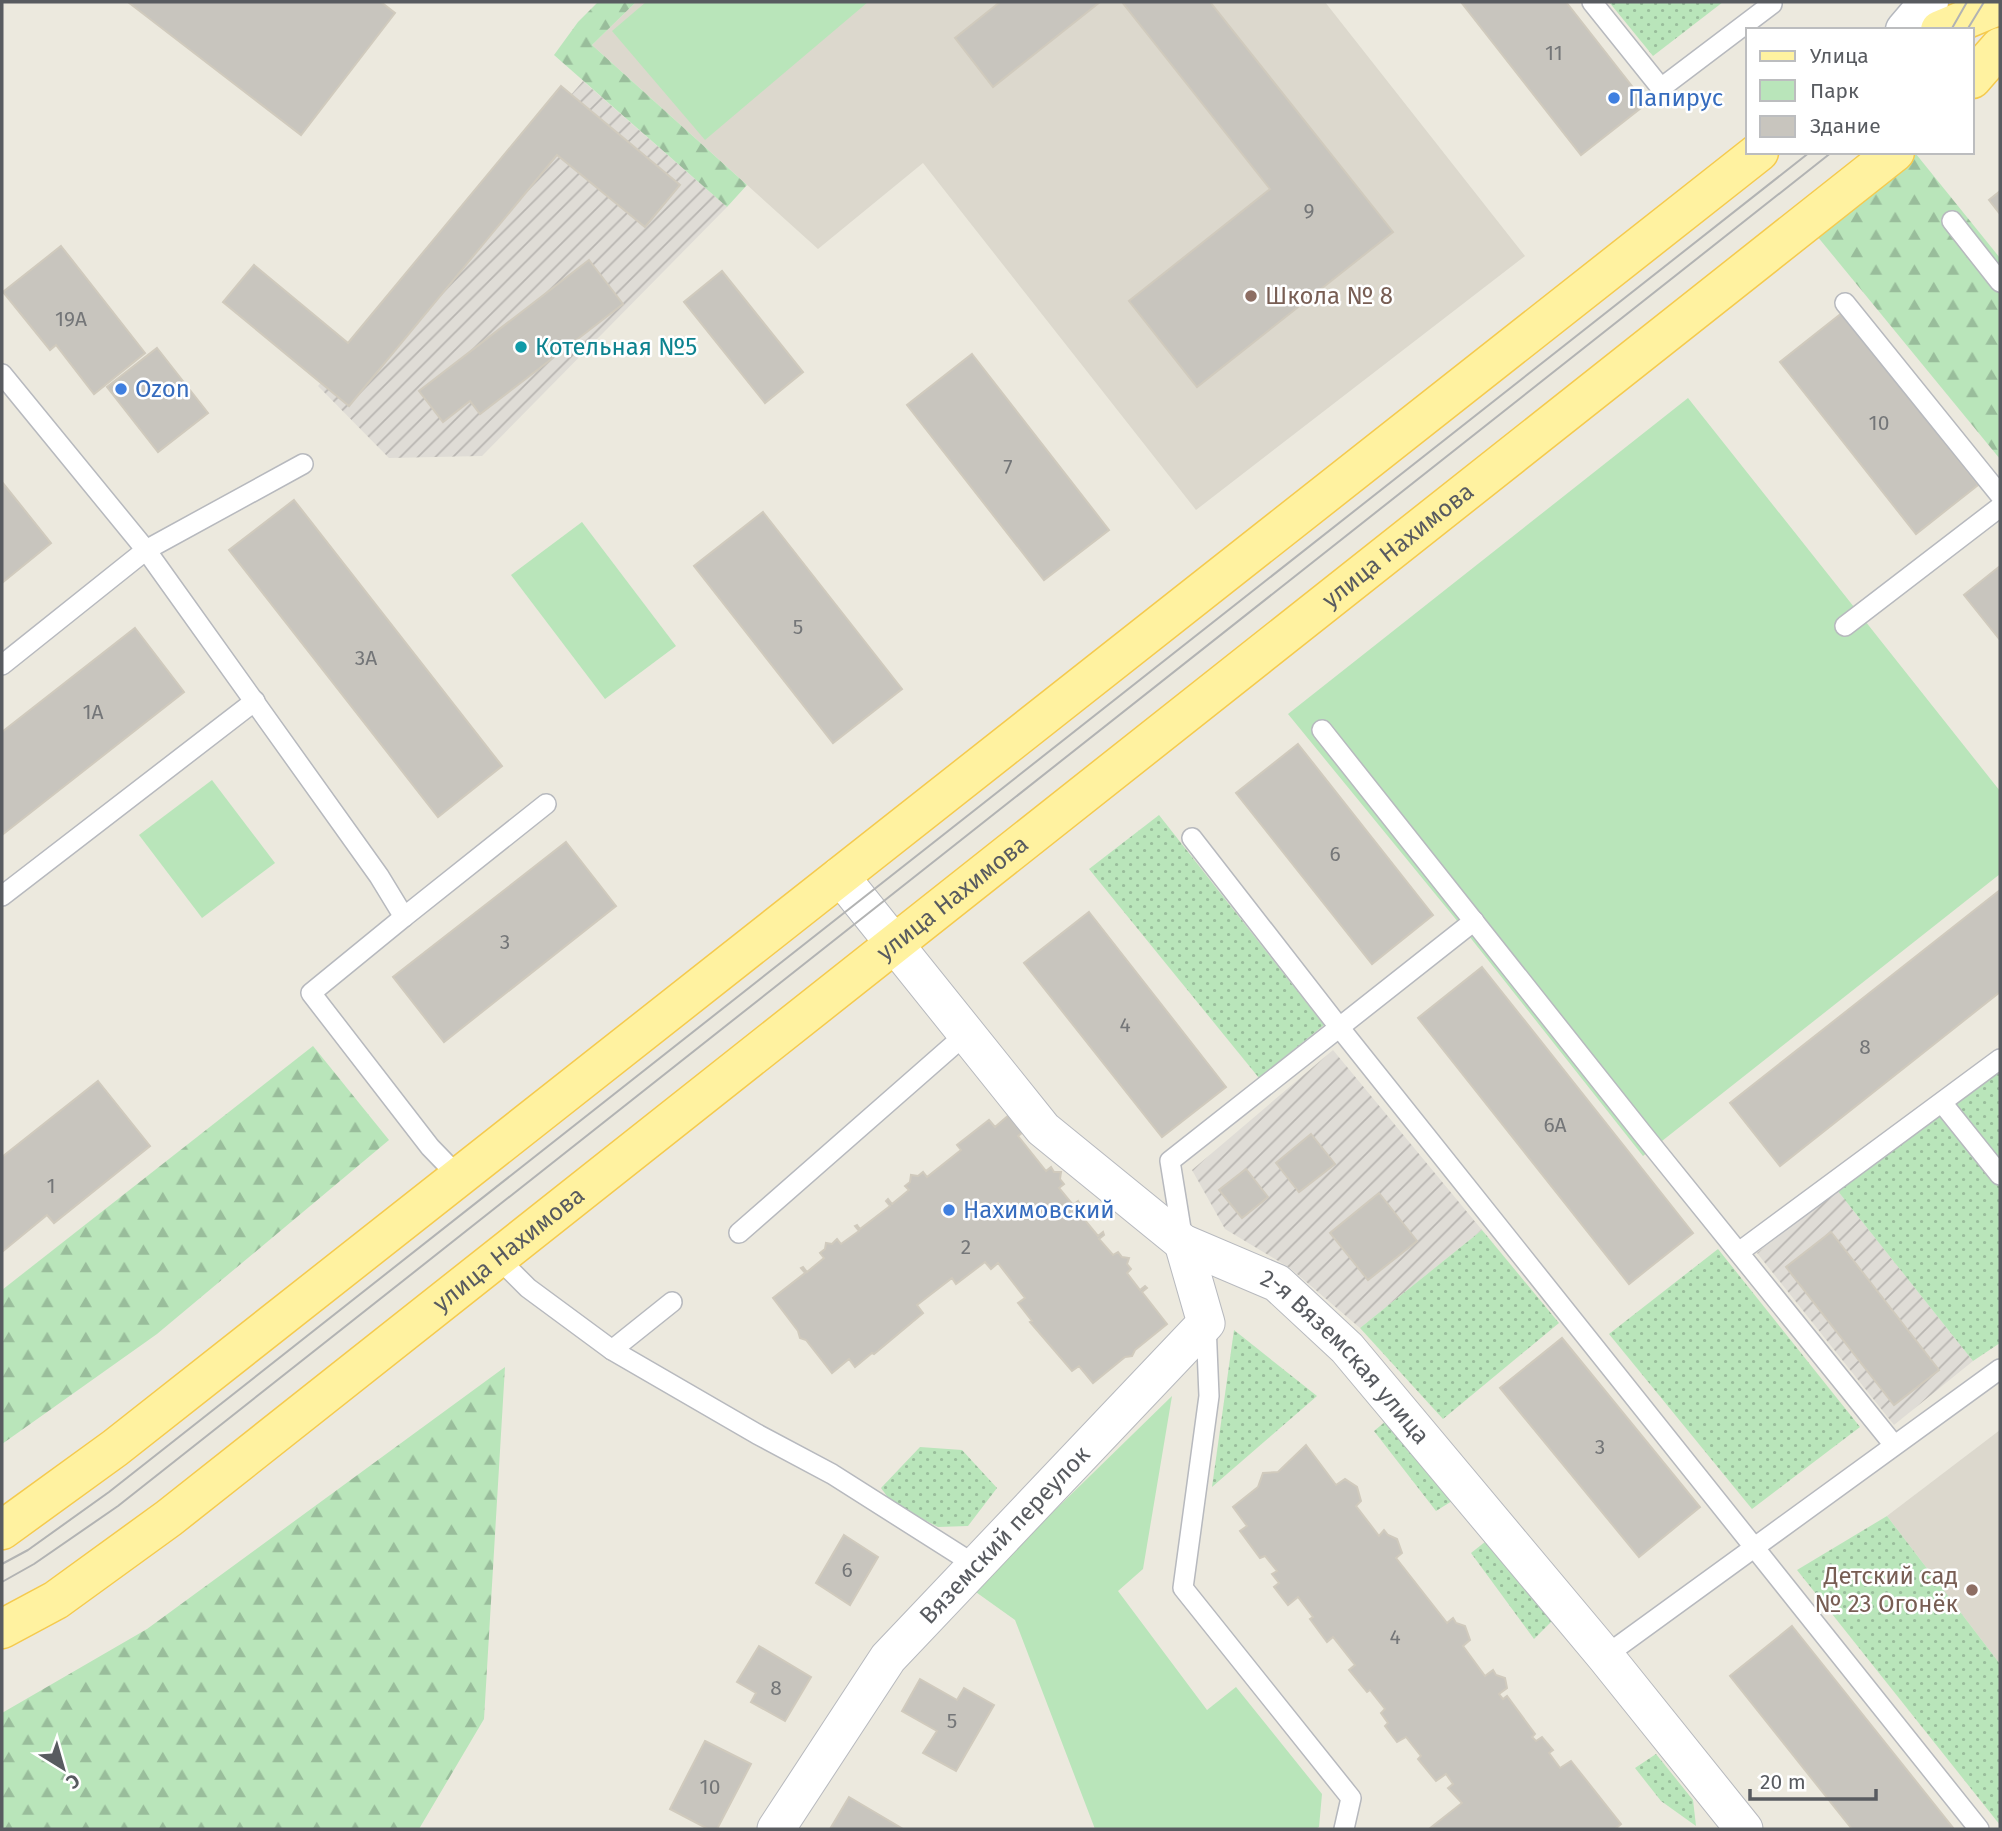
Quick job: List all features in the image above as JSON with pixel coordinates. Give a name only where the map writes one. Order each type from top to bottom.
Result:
[{"type":"main road","points":[[1907,28],[1929,2]]},
{"type":"main road","points":[[1945,28],[2000,5]]},
{"type":"main road","points":[[1974,77],[2000,47]]},
{"type":"main road","points":[[2,1530],[115,1448],[1756,154]]},
{"type":"main road","name":"улица Нахимова","points":[[2,1629],[56,1600],[169,1518],[1892,154]]},
{"type":"street","name":"2-я Вяземская улица","points":[[840,876],[1043,1129],[1183,1243],[1277,1283],[1347,1348],[1605,1656],[1733,1825]]},
{"type":"street","points":[[1183,1243],[1206,1323]]},
{"type":"street","name":"Вяземский переулок","points":[[776,1829],[888,1658],[1206,1323]]},
{"type":"lane","points":[[1592,2],[1661,88],[1772,4],[1770,2]]},
{"type":"lane","points":[[1952,222],[2000,282]]},
{"type":"lane","points":[[1845,303],[2000,495]]},
{"type":"lane","points":[[2,374],[146,550],[379,876],[404,917]]},
{"type":"lane","points":[[2,665],[146,550],[303,464]]},
{"type":"lane","points":[[1846,626],[2000,507]]},
{"type":"lane","points":[[2,896],[255,701]]},
{"type":"lane","points":[[1322,730],[1894,1445]]},
{"type":"lane","points":[[459,1177],[430,1147],[311,993],[546,804]]},
{"type":"lane","points":[[1192,838],[1339,1027],[1979,1829]]},
{"type":"lane","points":[[1183,1243],[1170,1161],[1474,921]]},
{"type":"lane","points":[[738,1233],[966,1034]]},
{"type":"lane","points":[[1739,1252],[1943,1104],[2000,1059]]},
{"type":"lane","points":[[1943,1104],[2000,1175]]},
{"type":"lane","points":[[498,1258],[528,1288],[612,1350],[832,1474],[976,1566]]},
{"type":"lane","points":[[612,1350],[672,1302]]},
{"type":"lane","points":[[1206,1323],[1209,1396],[1182,1588],[1351,1798],[1344,1829]]},
{"type":"lane","points":[[1605,1656],[2000,1369]]},
{"type":"shaded area","name":"Школа № 8","points":[[636,2],[1325,2],[1525,256],[1196,510],[923,163],[818,249],[592,45]]},
{"type":"shaded area","points":[[583,81],[727,207],[482,456],[389,458],[318,386]]},
{"type":"shaded area","points":[[1333,1050],[1482,1230],[1360,1328],[1290,1268],[1225,1229],[1192,1170]]},
{"type":"shaded area","points":[[1837,1190],[1973,1361],[1894,1425],[1757,1253]]},
{"type":"shaded area","name":"Детский сад № 23 Огонёк","points":[[2000,1430],[2000,1664],[1887,1516]]},
{"type":"green space","points":[[598,2],[636,2],[592,45],[747,185],[727,207],[554,55],[578,22]]},
{"type":"green space","points":[[646,2],[868,2],[705,140],[612,31]]},
{"type":"green space","points":[[1609,2],[1723,2],[1653,56]]},
{"type":"green space","points":[[1916,154],[2000,258],[2000,459],[1817,236]]},
{"type":"green space","points":[[1688,398],[2000,791],[2000,874],[1643,1156],[1454,917],[1288,714]]},
{"type":"green space","points":[[582,522],[676,646],[605,699],[511,575]]},
{"type":"green space","points":[[212,780],[275,863],[202,918],[139,835]]},
{"type":"green space","points":[[1159,815],[1324,1025],[1259,1078],[1089,869]]},
{"type":"green space","points":[[313,1046],[389,1140],[157,1334],[2,1444],[2,1290]]},
{"type":"green space","points":[[2000,1067],[2000,1343],[1973,1361],[1837,1190]]},
{"type":"green space","points":[[1482,1230],[1559,1323],[1443,1419],[1360,1328]]},
{"type":"green space","points":[[1718,1249],[1860,1427],[1752,1509],[1609,1334]]},
{"type":"green space","points":[[1234,1330],[1317,1396],[1212,1487]]},
{"type":"green space","points":[[505,1367],[484,1719],[419,1829],[2,1829],[2,1713],[147,1629]]},
{"type":"green space","points":[[1172,1396],[1143,1569],[1118,1591],[1207,1710],[1236,1687],[1322,1794],[1319,1827],[1315,1829],[1095,1829],[1015,1620],[973,1590]]},
{"type":"green space","points":[[1392,1416],[1460,1496],[1436,1511],[1374,1431]]},
{"type":"green space","points":[[920,1447],[962,1450],[997,1488],[968,1526],[938,1527],[892,1503],[881,1488]]},
{"type":"green space","points":[[1887,1516],[2000,1664],[2000,1825],[1797,1570]]},
{"type":"green space","points":[[1490,1538],[1553,1620],[1534,1639],[1471,1553]]},
{"type":"green space","points":[[1656,1754],[1693,1800],[1696,1826],[1661,1801],[1635,1768]]},
{"type":"building","points":[[128,2],[381,2],[395,13],[301,135]]},
{"type":"building","points":[[1000,2],[1100,2],[993,87],[955,38]]},
{"type":"building","name":"Школа № 8","points":[[1122,2],[1210,2],[1393,232],[1197,387],[1129,301],[1270,189]]},
{"type":"building","points":[[1461,2],[1566,2],[1646,104],[1581,155]]},
{"type":"building","points":[[561,86],[680,185],[645,227],[557,155],[349,406],[223,302],[254,265],[348,343]]},
{"type":"building","points":[[2000,191],[2000,214],[1989,200]]},
{"type":"building","points":[[61,246],[145,353],[94,394],[56,345],[50,350],[3,292]]},
{"type":"building","name":"Котельная №5","points":[[589,260],[623,304],[480,414],[470,401],[443,422],[419,391]]},
{"type":"building","points":[[722,271],[803,372],[765,403],[684,302]]},
{"type":"building","points":[[1842,313],[1978,485],[1916,534],[1780,362]]},
{"type":"building","points":[[157,348],[208,413],[158,452],[107,387]]},
{"type":"building","points":[[972,354],[1109,530],[1044,580],[907,405]]},
{"type":"building","points":[[2,482],[51,543],[2,583]]},
{"type":"building","points":[[294,500],[502,766],[438,817],[229,550]]},
{"type":"building","points":[[763,512],[902,689],[833,743],[694,566]]},
{"type":"building","points":[[2000,566],[2000,640],[1964,595]]},
{"type":"building","points":[[135,628],[184,692],[2,835],[2,732]]},
{"type":"building","points":[[1298,744],[1433,915],[1372,964],[1236,793]]},
{"type":"building","points":[[566,842],[616,906],[444,1042],[393,977]]},
{"type":"building","points":[[2000,890],[2000,992],[1780,1166],[1730,1103]]},
{"type":"building","points":[[1089,912],[1226,1087],[1162,1137],[1024,963]]},
{"type":"building","points":[[1482,967],[1693,1233],[1629,1284],[1418,1018]]},
{"type":"building","points":[[98,1081],[150,1146],[54,1223],[47,1215],[2,1252],[2,1157]]},
{"type":"building","points":[[1009,1115],[1023,1132],[1018,1136],[1046,1171],[1051,1167],[1054,1172],[1061,1172],[1060,1179],[1064,1184],[1059,1188],[1073,1205],[1078,1201],[1074,1207],[1098,1236],[1103,1232],[1104,1235],[1099,1239],[1113,1255],[1118,1252],[1122,1257],[1129,1258],[1127,1264],[1131,1269],[1127,1273],[1140,1290],[1145,1286],[1147,1288],[1142,1292],[1167,1324],[1135,1350],[1132,1356],[1125,1357],[1093,1383],[1079,1366],[1072,1371],[1030,1322],[1032,1321],[1018,1303],[1025,1298],[998,1263],[991,1269],[985,1262],[956,1284],[952,1278],[917,1305],[923,1313],[874,1354],[855,1367],[849,1359],[832,1373],[806,1340],[800,1338],[798,1331],[773,1298],[805,1273],[801,1268],[807,1272],[824,1258],[820,1253],[825,1249],[826,1243],[832,1244],[837,1239],[841,1244],[859,1231],[855,1226],[860,1229],[890,1206],[886,1201],[888,1199],[892,1204],[909,1190],[905,1186],[910,1182],[911,1175],[918,1176],[923,1172],[927,1177],[961,1150],[957,1145],[989,1120],[995,1127]]},
{"type":"building","points":[[1311,1134],[1335,1164],[1299,1192],[1276,1163]]},
{"type":"building","points":[[1246,1169],[1268,1197],[1242,1218],[1219,1190]]},
{"type":"building","points":[[1379,1193],[1417,1241],[1368,1280],[1330,1233]]},
{"type":"building","points":[[1831,1232],[1939,1370],[1894,1405],[1786,1267]]},
{"type":"building","points":[[1562,1338],[1700,1507],[1639,1557],[1500,1388]]},
{"type":"building","points":[[1306,1445],[1336,1485],[1345,1479],[1357,1487],[1361,1501],[1356,1506],[1379,1536],[1384,1530],[1397,1539],[1402,1553],[1396,1558],[1447,1623],[1453,1618],[1456,1623],[1465,1626],[1470,1640],[1463,1646],[1485,1676],[1493,1670],[1496,1675],[1505,1678],[1507,1688],[1499,1694],[1503,1699],[1507,1696],[1535,1734],[1532,1737],[1536,1741],[1542,1737],[1553,1750],[1549,1753],[1560,1768],[1571,1761],[1621,1824],[1615,1829],[1429,1829],[1462,1803],[1448,1788],[1453,1784],[1446,1774],[1436,1781],[1418,1759],[1421,1756],[1406,1737],[1397,1742],[1385,1726],[1388,1723],[1381,1713],[1385,1709],[1349,1670],[1355,1665],[1333,1637],[1327,1642],[1298,1597],[1288,1605],[1274,1587],[1279,1583],[1272,1574],[1277,1571],[1265,1556],[1260,1558],[1240,1531],[1247,1526],[1233,1507],[1258,1487],[1263,1473],[1278,1472]]},
{"type":"building","points":[[844,1535],[878,1557],[850,1605],[816,1583]]},
{"type":"building","points":[[1792,1626],[1954,1829],[1852,1829],[1730,1676]]},
{"type":"building","points":[[759,1646],[811,1677],[785,1721],[751,1702],[756,1693],[737,1682]]},
{"type":"building","points":[[920,1679],[957,1700],[964,1688],[994,1705],[956,1771],[923,1753],[937,1731],[902,1711]]},
{"type":"building","points":[[705,1741],[751,1764],[717,1829],[708,1829],[670,1809]]},
{"type":"building","points":[[849,1797],[903,1829],[830,1829]]},
{"type":"tram line","points":[[1952,28],[1967,2]]},
{"type":"tram line","points":[[1968,28],[1984,2]]},
{"type":"tram line","points":[[2,1564],[28,1550],[109,1492],[1807,154]]},
{"type":"tram line","points":[[2,1582],[34,1564],[118,1506],[1829,154]]},
{"type":"place","name":"Папирус","points":[[1614,98]]},
{"type":"place","name":"Школа № 8","points":[[1251,296]]},
{"type":"place","name":"Котельная №5","points":[[521,347]]},
{"type":"place","name":"Ozon","points":[[121,389]]},
{"type":"place","name":"Нахимовский","points":[[949,1210]]},
{"type":"place","name":"Детский сад № 23 Огонёк","points":[[1972,1590]]}]
